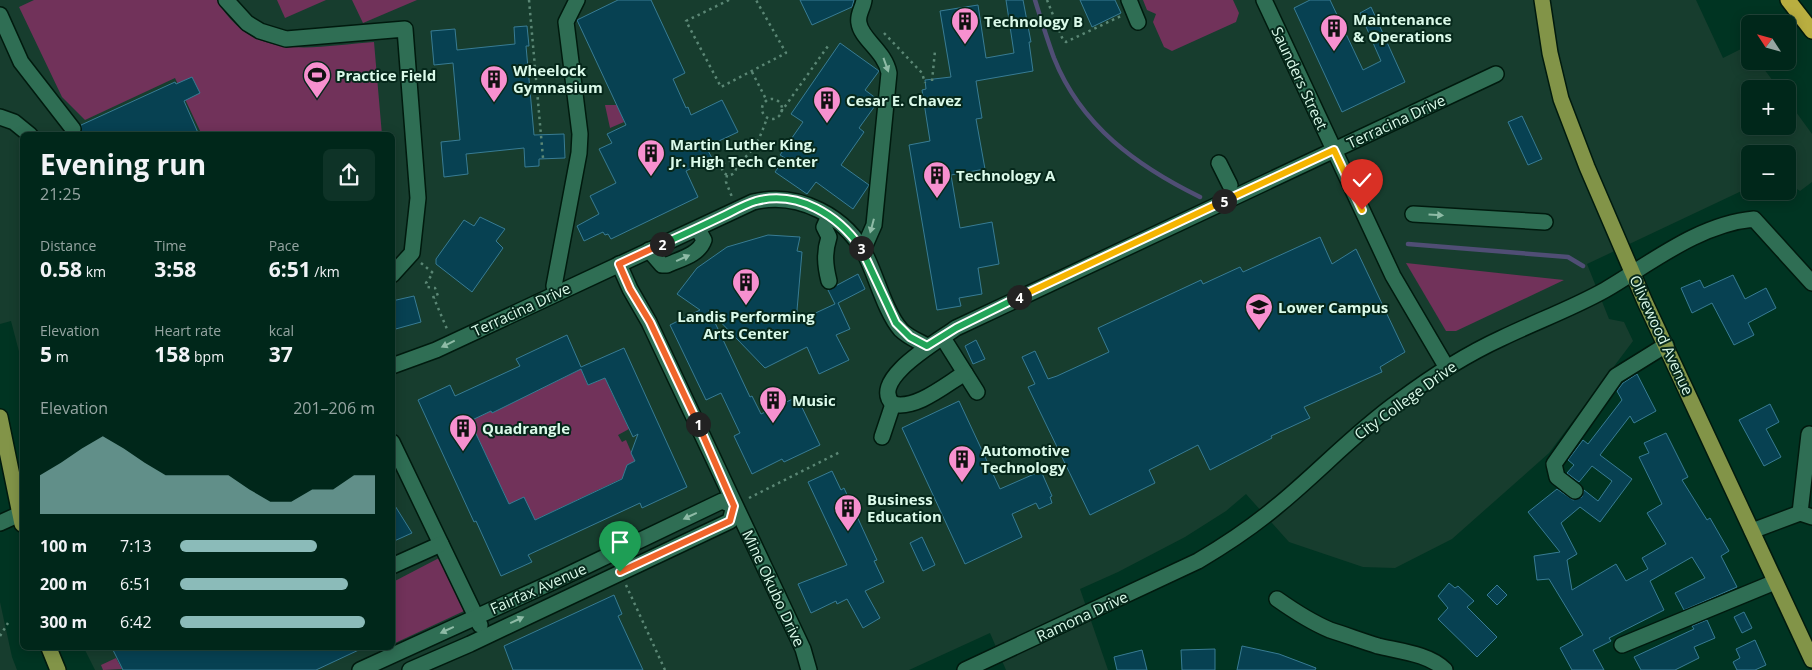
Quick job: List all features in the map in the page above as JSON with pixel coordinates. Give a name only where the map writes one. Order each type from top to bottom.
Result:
[{"type":"highway","points":[[1788,0],[1812,31]]},
{"type":"main road","name":"Olivewood Avenue","points":[[1542,0],[1550,53],[1561,99],[1632,272],[1812,660]]},
{"type":"main road","points":[[0,417],[20,508]]},
{"type":"main road","points":[[50,650],[58,670]]},
{"type":"street","points":[[226,0],[247,24],[260,31],[286,39],[405,29],[418,198],[412,253],[395,271]]},
{"type":"street","points":[[557,292],[554,286],[579,153],[580,134],[566,22],[569,12],[577,0]]},
{"type":"street","points":[[863,250],[874,224],[889,73],[884,58],[859,25],[858,17],[864,0]]},
{"type":"street","name":"Saunders Street","points":[[1264,0],[1393,276],[1447,368]]},
{"type":"street","points":[[0,14],[21,62],[73,129]]},
{"type":"street","name":"Terracina Drive","points":[[395,365],[436,350],[557,292],[754,202],[763,199],[781,198],[799,200],[829,216],[846,230],[863,250],[896,323],[910,337],[927,346],[943,338],[956,328],[997,307],[1496,74]]},
{"type":"street","points":[[0,116],[14,122],[26,132]]},
{"type":"street","points":[[1219,163],[1230,185]]},
{"type":"street","points":[[1413,214],[1545,222]]},
{"type":"street","points":[[829,216],[824,227],[829,237],[824,251],[824,263],[829,281]]},
{"type":"street","name":"City College Drive","points":[[1198,561],[1234,539],[1276,507],[1350,440],[1397,402],[1447,368],[1500,338],[1603,291],[1632,272],[1693,238],[1732,221],[1754,219],[1812,283]]},
{"type":"street","points":[[649,250],[662,265],[667,265],[702,247],[704,240],[698,228]]},
{"type":"street","points":[[829,237],[838,237],[846,230]]},
{"type":"street","name":"Mine Okubo Drive","points":[[619,264],[670,365],[734,506],[803,649],[809,670]]},
{"type":"street","points":[[943,338],[977,392]]},
{"type":"street","points":[[1575,491],[1557,477],[1554,464],[1616,376],[1666,345]]},
{"type":"street","points":[[927,346],[907,363],[888,385],[886,390],[887,398],[893,404],[902,406],[921,399],[965,373]]},
{"type":"street","points":[[882,437],[893,404]]},
{"type":"street","points":[[1752,532],[1806,515],[1809,434]]},
{"type":"street","points":[[395,448],[485,636]]},
{"type":"street","name":"Fairfax Avenue","points":[[360,670],[549,584],[722,501],[734,506],[730,521],[410,670]]},
{"type":"street","points":[[0,523],[20,518]]},
{"type":"street","points":[[395,565],[441,544]]},
{"type":"street","points":[[608,556],[620,572]]},
{"type":"street","name":"Ramona Drive","points":[[965,670],[1198,561]]},
{"type":"street","points":[[1622,645],[1775,582]]},
{"type":"street","points":[[549,584],[556,602]]},
{"type":"street","points":[[1277,599],[1300,615],[1329,629],[1376,645],[1419,656],[1441,665],[1445,670]]},
{"type":"path","points":[[529,0],[543,158]]},
{"type":"path","points":[[729,0],[686,21],[722,87],[786,53],[756,0]]},
{"type":"path","points":[[1047,0],[1063,40],[1066,42],[1131,12]]},
{"type":"path","points":[[882,30],[922,73],[925,83]]},
{"type":"path","points":[[781,112],[779,102],[773,100],[767,101],[761,109],[767,118],[775,119],[781,112],[828,46]]},
{"type":"path","points":[[932,81],[935,51]]},
{"type":"path","points":[[752,72],[767,101]]},
{"type":"path","points":[[735,165],[744,159],[756,145],[767,118]]},
{"type":"path","points":[[727,175],[722,170],[724,164],[730,161],[735,165]]},
{"type":"path","points":[[727,175],[735,172],[735,165]]},
{"type":"path","points":[[727,175],[726,182],[732,196]]},
{"type":"path","points":[[424,266],[433,273],[426,283],[427,287],[435,288],[438,296],[433,297],[448,331]]},
{"type":"path","points":[[734,506],[840,452]]},
{"type":"path","points":[[620,572],[665,670]]},
{"type":"path","points":[[0,636],[8,623]]},
{"type":"shaded area","points":[[0,0],[1696,0],[1723,58],[1741,49],[1741,70],[1765,70],[1772,80],[1741,80],[1741,135],[1796,135],[1796,112],[1812,134],[1812,182],[1800,191],[1796,188],[1796,145],[1741,145],[1741,191],[1587,264],[1609,319],[1624,322],[1633,341],[1549,453],[1452,539],[1395,568],[1363,567],[1289,542],[1246,494],[1226,511],[1185,537],[1118,572],[1080,589],[1108,670],[1006,670],[990,633],[909,670],[95,670],[85,650],[395,650],[395,132],[20,132],[20,355],[11,321],[0,324]]},
{"type":"shaded area","points":[[34,0],[217,0],[232,20],[248,34],[267,42],[286,46],[307,47],[374,42],[382,132],[201,132],[175,78],[85,120],[62,97],[19,7]]},
{"type":"shaded area","points":[[277,0],[326,0],[285,18]]},
{"type":"shaded area","points":[[352,0],[417,0],[363,23]]},
{"type":"shaded area","points":[[1143,0],[1233,0],[1239,13],[1236,22],[1172,51],[1164,47],[1153,22],[1156,14],[1147,10]]},
{"type":"shaded area","points":[[605,105],[619,105],[624,122],[610,128]]},
{"type":"shaded area","points":[[1406,263],[1564,280],[1456,331],[1446,331]]},
{"type":"shaded area","points":[[581,369],[588,385],[605,378],[629,429],[618,435],[622,442],[626,440],[635,461],[627,465],[624,473],[625,477],[535,520],[509,504],[470,421],[491,411],[492,413]]},
{"type":"shaded area","points":[[439,558],[464,611],[395,643],[395,581]]},
{"type":"shaded area","points":[[0,602],[12,657],[17,670],[0,670]]},
{"type":"shaded area","points":[[116,658],[122,669],[103,670],[101,665]]},
{"type":"building","points":[[618,0],[651,0],[685,73],[673,79],[686,108],[688,107],[691,115],[722,100],[738,132],[706,147],[712,158],[686,171],[698,197],[611,239],[608,234],[605,235],[603,232],[584,241],[577,226],[599,214],[590,196],[616,183],[599,149],[612,143],[607,134],[626,125],[577,20]]},
{"type":"building","points":[[800,0],[854,0],[852,7],[812,25]]},
{"type":"building","points":[[1006,0],[1023,0],[1031,42],[1029,42],[1033,71],[976,81],[982,118],[976,119],[985,169],[951,175],[960,228],[992,222],[999,264],[978,268],[982,294],[959,298],[961,306],[937,310],[909,145],[930,141],[922,90],[926,89],[925,80],[951,77],[940,11],[978,5],[986,58],[1014,53]]},
{"type":"building","points":[[1080,0],[1115,0],[1121,13],[1092,27]]},
{"type":"building","name":"Maintenance & Operations","points":[[1310,0],[1330,0],[1363,70],[1381,61],[1360,13],[1371,7],[1405,82],[1342,112],[1294,8]]},
{"type":"building","name":"Wheelock Gymnasium","points":[[527,26],[529,46],[526,46],[534,135],[564,134],[565,158],[539,159],[539,166],[525,167],[524,148],[466,154],[468,174],[444,177],[441,142],[460,140],[453,63],[434,65],[431,31],[455,29],[457,50],[515,44],[514,27]]},
{"type":"building","name":"Cesar E. Chavez","points":[[840,43],[879,71],[865,90],[877,99],[877,103],[859,128],[864,132],[841,165],[869,185],[853,209],[816,182],[807,194],[775,172],[785,158],[780,155],[803,122],[791,114]]},
{"type":"building","points":[[192,77],[200,93],[184,101],[198,132],[80,132],[81,125],[175,82],[176,84]]},
{"type":"building","points":[[1522,116],[1542,159],[1528,165],[1508,122]]},
{"type":"building","points":[[480,217],[505,229],[496,241],[503,248],[472,292],[436,264],[436,259],[464,220],[474,226]]},
{"type":"building","points":[[768,235],[800,237],[797,251],[802,252],[796,322],[835,304],[828,290],[858,274],[865,289],[838,303],[850,329],[836,335],[849,360],[819,374],[807,347],[765,368],[709,310],[750,397],[752,396],[761,414],[797,397],[820,445],[784,462],[782,459],[752,474],[734,436],[740,433],[721,393],[706,400],[670,325],[700,310],[677,294],[697,268],[727,247]]},
{"type":"building","points":[[1320,237],[1332,264],[1356,249],[1405,352],[1380,367],[1382,372],[1304,407],[1310,418],[1271,436],[1272,438],[1210,470],[1198,445],[1149,470],[1155,483],[1090,515],[1028,387],[1035,384],[1022,357],[1035,351],[1048,379],[1057,376],[1109,352],[1098,328],[1201,280],[1203,284],[1240,267],[1243,272]]},
{"type":"building","points":[[1733,275],[1745,299],[1766,288],[1776,308],[1748,323],[1754,335],[1734,345],[1712,303],[1692,313],[1681,288],[1700,280],[1704,288]]},
{"type":"building","points":[[414,296],[421,322],[395,329],[395,300]]},
{"type":"building","name":"Quadrangle","points":[[567,335],[581,367],[624,348],[687,487],[642,508],[640,503],[528,555],[532,562],[501,576],[418,400],[450,385],[455,396],[520,366],[516,359]],"holes":[[[581,369],[588,385],[605,378],[633,437],[638,434],[631,453],[635,461],[627,465],[622,479],[535,520],[524,497],[509,504],[470,421],[491,411],[492,413]]]},
{"type":"building","points":[[976,340],[985,359],[973,364],[965,346]]},
{"type":"building","points":[[1637,374],[1656,411],[1634,423],[1630,416],[1600,455],[1632,479],[1600,522],[1580,507],[1561,523],[1577,554],[1567,560],[1572,590],[1616,564],[1626,581],[1648,569],[1642,558],[1666,544],[1647,513],[1662,504],[1639,457],[1649,453],[1644,443],[1666,433],[1688,477],[1682,480],[1707,520],[1710,518],[1729,551],[1721,556],[1737,587],[1684,610],[1675,593],[1705,578],[1692,557],[1650,581],[1664,610],[1609,638],[1611,641],[1593,650],[1604,670],[1572,670],[1560,648],[1583,635],[1549,579],[1537,580],[1534,556],[1560,552],[1528,512],[1557,489],[1573,500],[1582,497],[1584,490],[1598,501],[1612,481],[1592,466],[1579,482],[1567,473],[1574,465],[1568,460],[1583,440],[1588,444],[1622,400],[1617,391],[1623,383]]},
{"type":"building","name":"Automotive Technology","points":[[959,401],[1000,489],[1041,471],[1052,496],[1050,497],[1052,503],[1039,509],[1036,503],[1012,514],[1022,537],[965,564],[902,428]]},
{"type":"building","points":[[1770,404],[1779,422],[1766,429],[1781,457],[1764,466],[1739,420]]},
{"type":"building","name":"Business Education","points":[[832,471],[841,490],[844,488],[877,560],[874,561],[884,582],[865,591],[880,618],[863,628],[847,599],[837,604],[836,601],[811,613],[798,584],[847,565],[808,482]]},
{"type":"building","points":[[395,506],[412,533],[395,541]]},
{"type":"building","points":[[922,537],[935,565],[923,571],[910,543]]},
{"type":"building","points":[[1449,583],[1455,588],[1458,586],[1474,601],[1467,607],[1497,637],[1477,657],[1438,619],[1448,608],[1438,596]]},
{"type":"building","points":[[1497,585],[1507,595],[1497,605],[1487,595]]},
{"type":"building","points":[[614,595],[622,614],[618,616],[643,670],[513,670],[504,646]]},
{"type":"building","points":[[1744,612],[1752,628],[1742,633],[1734,617]]},
{"type":"building","points":[[1707,620],[1715,638],[1694,647],[1699,658],[1675,670],[1641,670],[1634,657],[1694,629],[1692,626]]},
{"type":"building","points":[[1755,640],[1766,665],[1755,670],[1737,670],[1733,662],[1740,658],[1736,649]]},
{"type":"building","points":[[1242,646],[1279,654],[1316,668],[1315,670],[1237,670]]},
{"type":"building","points":[[1215,649],[1215,670],[1182,670],[1181,650]]},
{"type":"building","points":[[113,650],[359,650],[316,670],[123,670]]},
{"type":"building","points":[[1142,650],[1147,670],[1117,670],[1114,657]]},
{"type":"waterway","points":[[1035,0],[1054,58],[1065,82],[1095,124],[1133,157],[1154,172],[1200,197]]},
{"type":"waterway","points":[[1408,244],[1568,257],[1583,266]]},
{"type":"place","name":"Technology B","points":[[965,45]]},
{"type":"place","name":"Maintenance & Operations","points":[[1334,52]]},
{"type":"place","name":"Practice Field","points":[[317,99]]},
{"type":"place","name":"Wheelock Gymnasium","points":[[494,103]]},
{"type":"place","name":"Cesar E. Chavez","points":[[827,124]]},
{"type":"place","name":"Martin Luther King, Jr. High Tech Center","points":[[651,177]]},
{"type":"place","name":"Technology A","points":[[937,199]]},
{"type":"place","name":"Landis Performing Arts Center","points":[[746,306]]},
{"type":"place","name":"Lower Campus","points":[[1259,331]]},
{"type":"place","name":"Music","points":[[773,424]]},
{"type":"place","name":"Quadrangle","points":[[463,452]]},
{"type":"place","name":"Automotive Technology","points":[[962,483]]},
{"type":"place","name":"Business Education","points":[[848,532]]},
{"type":"route","points":[[620,572],[730,521],[734,506],[650,322],[630,289],[619,264],[754,202],[763,199],[781,198],[799,200],[829,216],[854,238],[866,256],[896,323],[910,337],[927,346],[943,338],[956,328],[990,311],[1334,150],[1362,210]]}]
